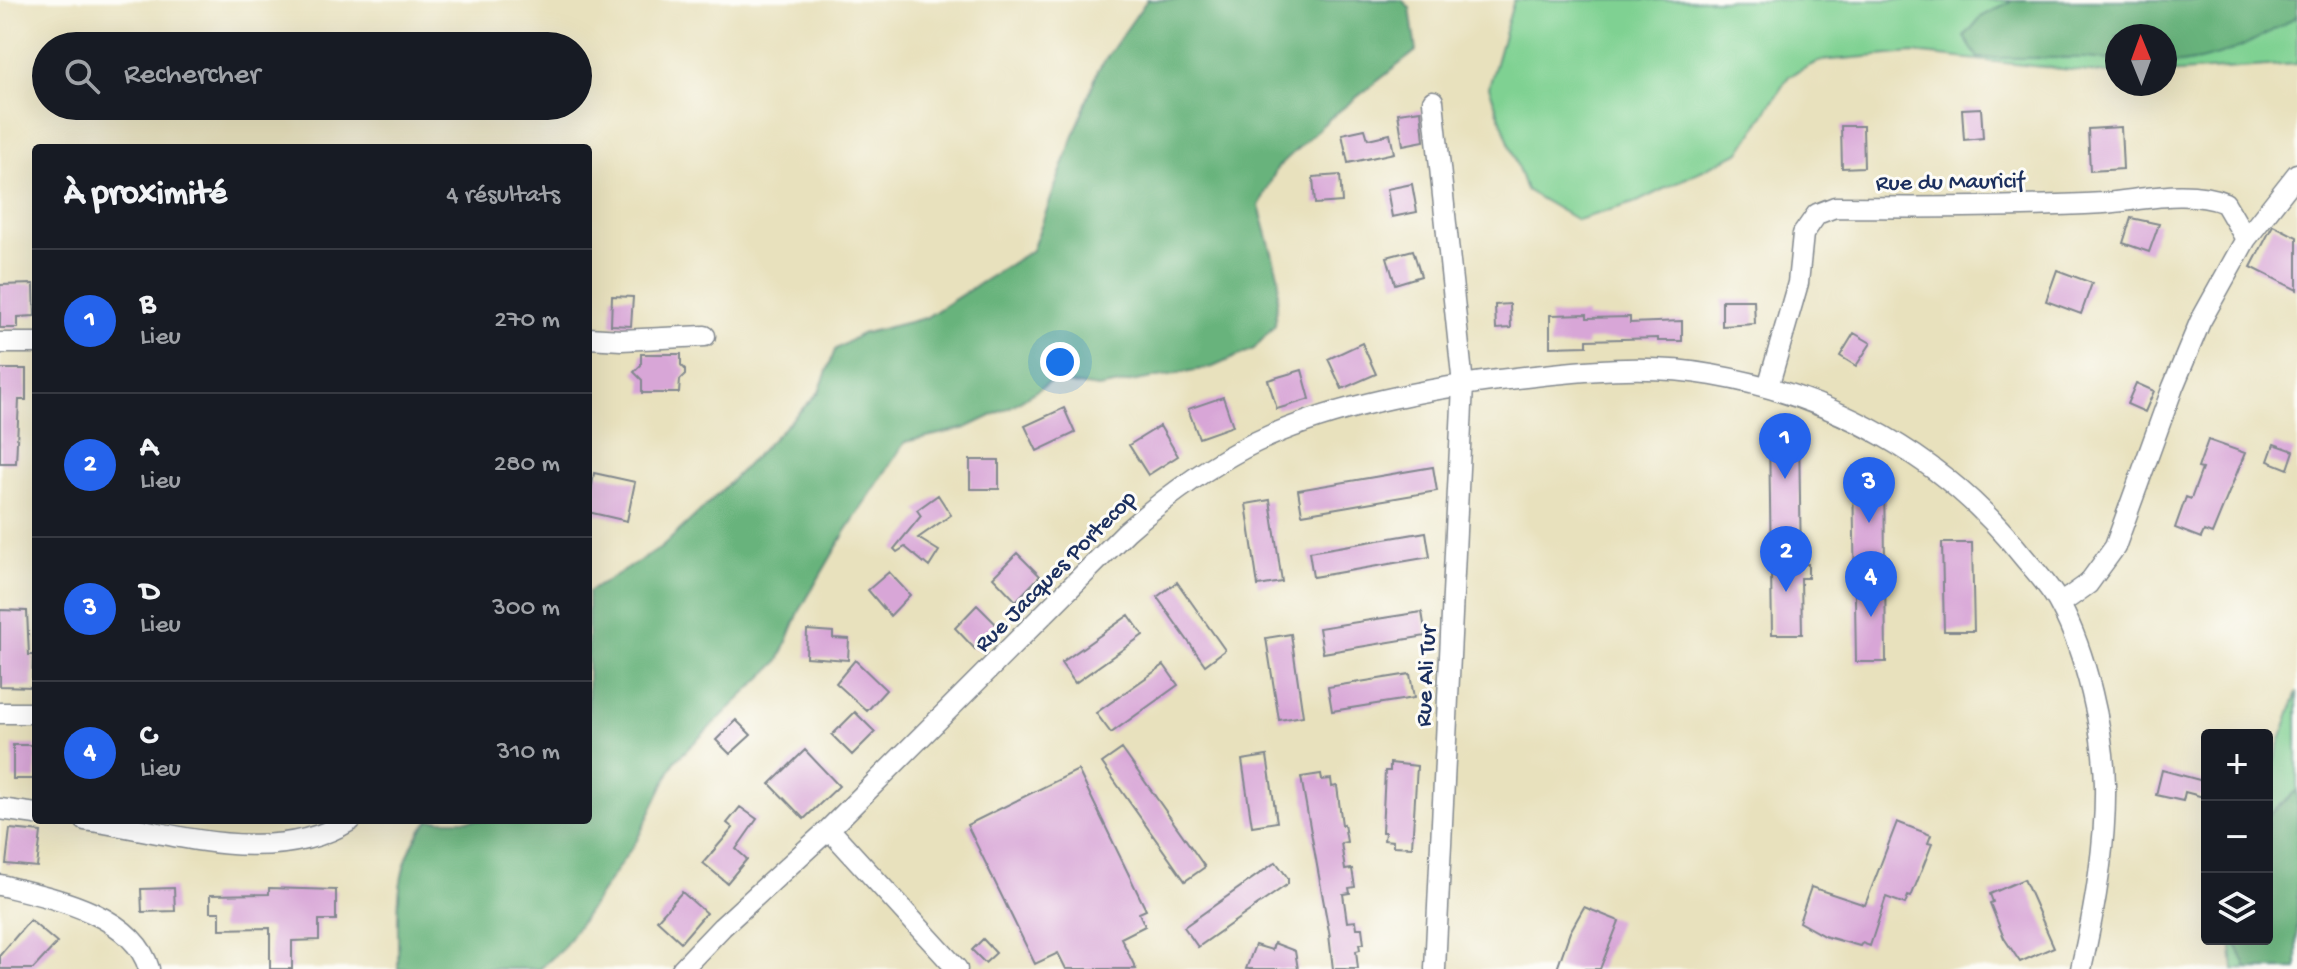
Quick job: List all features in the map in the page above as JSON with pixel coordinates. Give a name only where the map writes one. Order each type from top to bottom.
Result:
[{"type":"street","name":"Rue Ali Tur","points":[[1433,101],[1463,385],[1435,969]]},
{"type":"street","points":[[2060,604],[2088,584],[2115,547],[2200,322],[2246,239],[2297,174]]},
{"type":"street","name":"Rue du Mauricif","points":[[1768,387],[1798,283],[1803,234],[1824,209],[2104,203],[2181,196],[2205,197],[2225,203],[2246,239]]},
{"type":"street","points":[[592,338],[705,336]]},
{"type":"street","points":[[0,343],[32,343]]},
{"type":"street","name":"Rue Jacques Portecop","points":[[682,969],[722,927],[829,829],[1127,531],[1159,503],[1214,465],[1289,429],[1380,403],[1463,385],[1607,369],[1680,371],[1768,387],[1790,393],[1871,428],[1949,479],[2015,546],[2060,604],[2090,685],[2099,726],[2105,783],[2102,853],[2081,969]]},
{"type":"street","points":[[0,713],[32,713]]},
{"type":"street","points":[[0,809],[32,813]]},
{"type":"street","points":[[108,824],[224,844],[295,840],[343,824]]},
{"type":"street","points":[[829,829],[957,969]]},
{"type":"street","points":[[0,885],[48,897],[107,919],[134,943],[149,969]]},
{"type":"green space","points":[[1147,0],[1402,0],[1410,8],[1416,51],[1329,119],[1277,168],[1259,206],[1279,278],[1275,325],[1254,349],[1213,367],[1098,388],[1052,381],[1010,407],[966,428],[905,442],[846,531],[799,612],[779,661],[675,761],[637,840],[563,948],[540,969],[398,969],[398,910],[403,872],[408,855],[426,824],[592,824],[592,590],[661,548],[712,500],[819,392],[835,350],[861,334],[925,318],[1032,250],[1098,70]]},
{"type":"green space","points":[[1514,0],[2297,0],[2297,64],[2177,72],[2177,24],[2105,24],[2105,74],[1913,53],[1819,61],[1789,76],[1740,152],[1637,202],[1577,220],[1526,190],[1489,87]]},
{"type":"green space","points":[[2012,0],[2297,0],[2297,16],[2266,34],[2218,55],[2184,63],[2177,63],[2177,24],[2105,24],[2105,60],[1978,58],[1964,37],[1981,17]]},
{"type":"green space","points":[[2297,691],[2297,969],[2234,969],[2232,945],[2273,945],[2273,764]]},
{"type":"green space","points":[[2297,790],[2297,969],[2247,969],[2237,945],[2273,945],[2273,812]]},
{"type":"building","points":[[1981,108],[1983,138],[1964,140],[1962,109]]},
{"type":"building","points":[[1421,110],[1424,141],[1403,145],[1398,113]]},
{"type":"building","points":[[1841,126],[1863,126],[1864,167],[1842,168]]},
{"type":"building","points":[[2121,127],[2123,169],[2090,171],[2088,129]]},
{"type":"building","points":[[1365,129],[1368,139],[1390,134],[1394,153],[1348,163],[1342,134]]},
{"type":"building","points":[[1340,175],[1342,202],[1315,204],[1313,177]]},
{"type":"building","points":[[1412,184],[1417,212],[1392,217],[1387,189]]},
{"type":"building","points":[[2131,218],[2159,224],[2149,252],[2123,243]]},
{"type":"building","points":[[2273,225],[2297,237],[2297,290],[2251,267]]},
{"type":"building","points":[[1413,250],[1421,276],[1395,284],[1387,257]]},
{"type":"building","points":[[2057,270],[2092,283],[2081,314],[2046,301]]},
{"type":"building","points":[[32,284],[32,316],[18,317],[18,328],[0,328],[0,285]]},
{"type":"building","points":[[612,296],[633,297],[631,326],[611,325]]},
{"type":"building","points":[[1722,300],[1754,300],[1755,324],[1722,326]]},
{"type":"building","points":[[1510,304],[1511,328],[1496,329],[1495,305]]},
{"type":"building","points":[[1587,314],[1587,318],[1630,317],[1630,323],[1682,321],[1682,341],[1658,341],[1658,338],[1587,340],[1587,346],[1550,347],[1550,315]]},
{"type":"building","points":[[1854,333],[1871,343],[1856,366],[1840,356]]},
{"type":"building","points":[[1362,343],[1376,374],[1342,389],[1328,359]]},
{"type":"building","points":[[641,354],[681,354],[685,375],[680,380],[679,393],[642,393],[642,380],[634,372],[641,365]]},
{"type":"building","points":[[0,369],[26,369],[26,400],[19,400],[16,463],[0,463]]},
{"type":"building","points":[[1302,370],[1310,399],[1277,409],[1268,380]]},
{"type":"building","points":[[2136,383],[2154,391],[2145,412],[2127,404]]},
{"type":"building","points":[[1223,397],[1233,426],[1199,438],[1188,409]]},
{"type":"building","points":[[1064,408],[1075,433],[1037,451],[1025,426]]},
{"type":"building","points":[[1160,426],[1178,456],[1148,475],[1129,445]]},
{"type":"building","points":[[1799,433],[1801,564],[1808,564],[1808,578],[1801,578],[1802,634],[1772,634],[1769,434]]},
{"type":"building","points":[[2208,440],[2245,453],[2212,534],[2204,531],[2201,538],[2175,528],[2186,497],[2191,499]]},
{"type":"building","points":[[2274,444],[2294,451],[2288,469],[2268,461]]},
{"type":"building","points":[[970,460],[999,460],[999,489],[970,489]]},
{"type":"building","points":[[1433,467],[1437,491],[1302,514],[1298,490]]},
{"type":"building","points":[[1884,470],[1886,662],[1856,662],[1853,471]]},
{"type":"building","points":[[594,473],[635,482],[627,521],[592,513]]},
{"type":"building","points":[[938,495],[951,515],[918,538],[939,551],[929,567],[905,547],[897,552],[894,549],[921,516],[917,510]]},
{"type":"building","points":[[1270,500],[1282,582],[1258,586],[1246,504]]},
{"type":"building","points":[[1426,532],[1430,557],[1313,577],[1309,552]]},
{"type":"building","points":[[1942,543],[1972,543],[1974,631],[1944,631]]},
{"type":"building","points":[[1017,553],[1040,576],[1016,601],[993,577]]},
{"type":"building","points":[[889,572],[910,595],[890,616],[868,590]]},
{"type":"building","points":[[1177,582],[1225,650],[1205,665],[1157,597]]},
{"type":"building","points":[[977,605],[999,627],[975,649],[955,628]]},
{"type":"building","points":[[0,610],[27,611],[32,687],[0,686]]},
{"type":"building","points":[[1422,612],[1426,636],[1323,653],[1319,628]]},
{"type":"building","points":[[1129,615],[1143,635],[1075,683],[1061,663]]},
{"type":"building","points":[[807,630],[833,632],[833,638],[849,639],[848,660],[806,657]]},
{"type":"building","points":[[1291,634],[1303,716],[1279,720],[1266,638]]},
{"type":"building","points":[[855,660],[886,690],[867,711],[836,683]]},
{"type":"building","points":[[1164,665],[1178,685],[1111,733],[1096,713]]},
{"type":"building","points":[[1410,674],[1414,698],[1332,711],[1328,687]]},
{"type":"building","points":[[855,712],[875,732],[852,755],[832,735]]},
{"type":"building","points":[[736,720],[751,735],[730,754],[716,740]]},
{"type":"building","points":[[13,745],[32,745],[32,779],[13,779]]},
{"type":"building","points":[[1122,749],[1205,867],[1185,881],[1102,763]]},
{"type":"building","points":[[805,750],[839,786],[804,819],[770,784]]},
{"type":"building","points":[[1267,756],[1277,822],[1252,826],[1242,760]]},
{"type":"building","points":[[1390,763],[1417,766],[1412,847],[1393,846],[1393,841],[1384,840],[1385,771],[1390,771]]},
{"type":"building","points":[[1078,770],[1146,910],[1139,913],[1145,926],[1121,938],[1136,969],[1066,969],[1058,953],[1035,964],[967,825]]},
{"type":"building","points":[[2162,770],[2201,780],[2201,796],[2185,792],[2183,801],[2156,795]]},
{"type":"building","points":[[1321,774],[1322,780],[1331,779],[1332,787],[1337,786],[1347,842],[1341,843],[1345,870],[1352,869],[1355,887],[1349,888],[1350,893],[1343,894],[1347,922],[1356,921],[1357,928],[1362,928],[1364,944],[1359,944],[1360,950],[1356,951],[1358,969],[1333,969],[1301,777]]},
{"type":"building","points":[[740,807],[757,819],[736,849],[747,859],[727,883],[703,863],[733,828],[727,823]]},
{"type":"building","points":[[1897,822],[1931,835],[1928,843],[1932,844],[1911,897],[1908,896],[1905,904],[1886,897],[1870,946],[1824,936],[1799,922],[1811,887],[1865,905]]},
{"type":"building","points":[[10,829],[41,832],[37,867],[6,864]]},
{"type":"building","points":[[1276,862],[1288,878],[1288,884],[1198,947],[1184,927]]},
{"type":"building","points":[[2024,879],[2054,947],[2020,962],[2004,938],[1990,903],[1993,902],[1990,894]]},
{"type":"building","points":[[174,888],[175,911],[142,912],[141,889]]},
{"type":"building","points":[[269,888],[336,890],[336,920],[319,920],[319,940],[292,941],[292,969],[270,969],[270,928],[220,929],[220,912],[210,912],[210,895],[269,894]]},
{"type":"building","points":[[682,892],[706,913],[681,942],[657,920]]},
{"type":"building","points":[[1584,907],[1619,921],[1600,969],[1557,969],[1570,932]]},
{"type":"building","points":[[30,920],[57,943],[33,969],[0,969],[0,955]]},
{"type":"building","points":[[983,939],[996,953],[985,963],[972,950]]},
{"type":"building","points":[[1274,943],[1295,951],[1298,969],[1246,969],[1255,945],[1272,950]]},
{"type":"place","name":"B","points":[[1785,479]]},
{"type":"place","name":"D","points":[[1869,523]]},
{"type":"place","name":"A","points":[[1786,592]]},
{"type":"place","name":"C","points":[[1871,617]]}]
